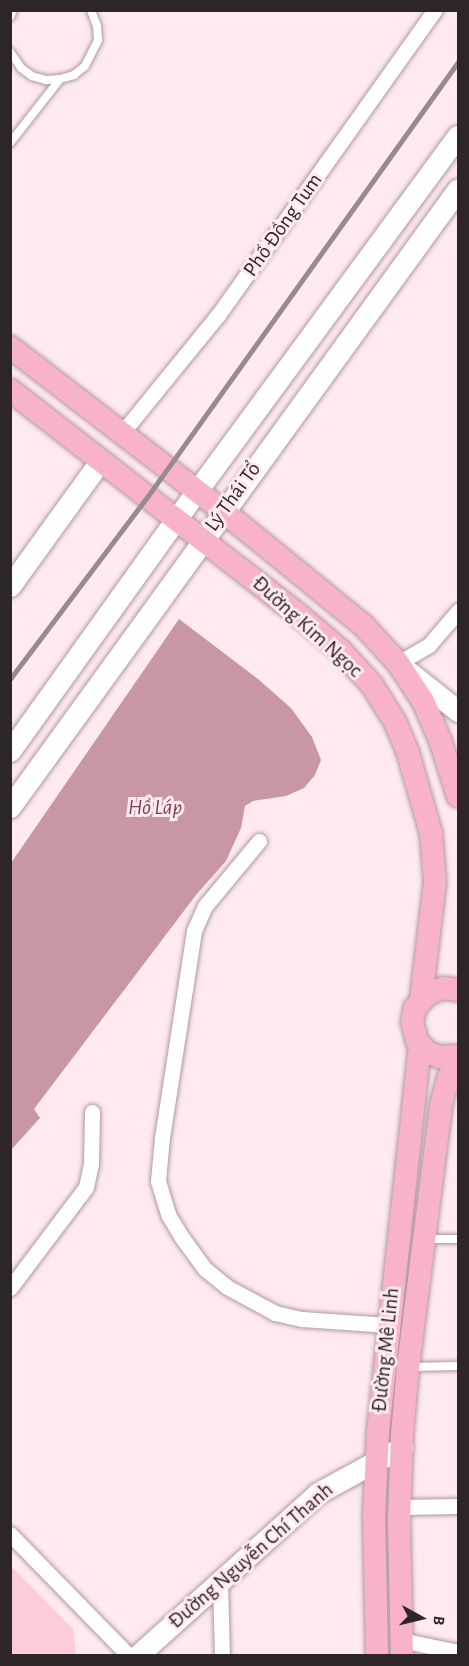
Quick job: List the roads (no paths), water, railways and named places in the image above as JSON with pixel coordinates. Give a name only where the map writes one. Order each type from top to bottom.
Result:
[{"type":"main road","name":"Lý Thái Tổ","points":[[10,751],[177,518],[459,136]]},
{"type":"main road","name":"Lý Thái Tổ","points":[[10,807],[203,538],[459,189]]},
{"type":"main road","name":"Đường Kim Ngọc","points":[[10,347],[223,511],[363,625],[398,663],[423,701],[440,740],[459,796]]},
{"type":"main road","name":"Đường Kim Ngọc","points":[[10,390],[203,538],[340,650],[372,685],[395,722],[418,781],[434,856],[435,882],[421,1000],[413,1013],[412,1022],[420,1045]]},
{"type":"main road","points":[[10,586],[101,460]]},
{"type":"main road","points":[[398,663],[459,711]]},
{"type":"main road","points":[[421,1000],[439,989],[459,990]]},
{"type":"main road","points":[[420,1045],[435,1056],[459,1058]]},
{"type":"main road","name":"Đường Mê Linh","points":[[377,1656],[374,1516],[376,1461],[388,1325],[420,1045]]},
{"type":"main road","name":"Đường Mê Linh","points":[[401,1648],[399,1507],[408,1367],[442,1098],[448,1078],[459,1058]]},
{"type":"main road","name":"Đường Nguyễn Chí Thanh","points":[[137,1656],[318,1493],[402,1447]]},
{"type":"street","name":"Phố Đồng Tum","points":[[122,433],[218,315],[435,10]]},
{"type":"street","points":[[398,663],[429,645],[459,611]]},
{"type":"street","points":[[259,841],[206,906],[194,932],[162,1137],[158,1181],[169,1216],[183,1239],[205,1269],[227,1287],[275,1313],[302,1319],[388,1325]]},
{"type":"street","points":[[10,1288],[86,1187],[91,1164],[92,1112]]},
{"type":"street","points":[[399,1507],[459,1506]]},
{"type":"street","points":[[10,1534],[129,1656]]},
{"type":"street","points":[[220,1581],[222,1656]]},
{"type":"street","points":[[401,1648],[459,1652]]},
{"type":"lane","points":[[10,17],[13,10]]},
{"type":"lane","points":[[10,52],[21,68],[32,76],[46,80],[60,80],[74,75],[85,66],[98,40],[97,26],[91,10]]},
{"type":"lane","points":[[10,143],[60,80]]},
{"type":"lane","points":[[423,1239],[459,1239]]},
{"type":"lane","points":[[408,1367],[459,1366]]},
{"type":"water","name":"Hồ Láp","points":[[179,619],[258,679],[291,708],[312,737],[321,760],[315,775],[304,788],[286,796],[253,801],[245,806],[241,828],[226,861],[196,895],[34,1109],[40,1118],[11,1150],[11,863]]},
{"type":"railway","points":[[10,679],[148,496],[458,62]]}]
